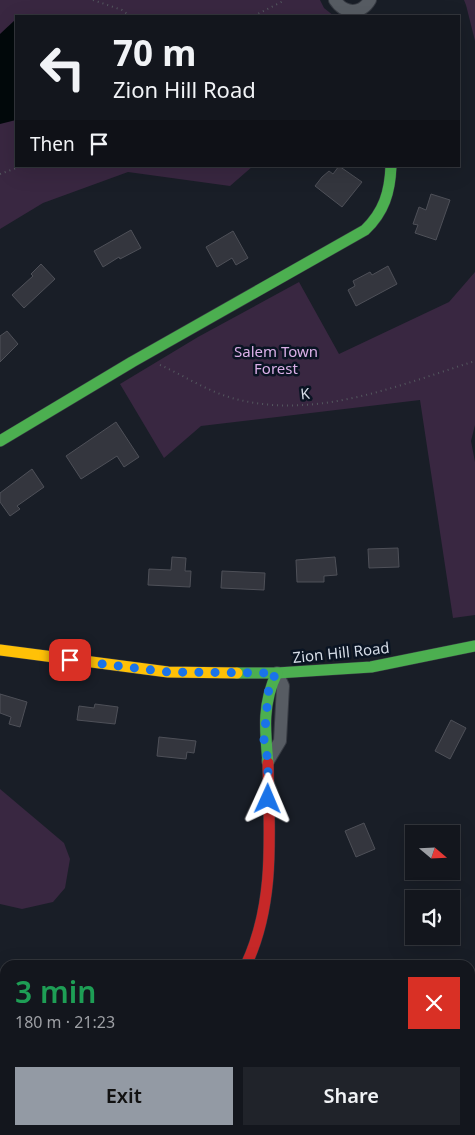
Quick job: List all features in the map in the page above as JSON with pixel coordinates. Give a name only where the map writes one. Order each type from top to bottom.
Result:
[{"type":"street","points":[[334,0],[345,10],[360,13],[370,0]]},
{"type":"street","points":[[0,441],[142,356],[366,230],[380,216],[388,198],[391,167]]},
{"type":"street","name":"Zion Hill Road","points":[[0,650],[168,672],[276,673],[371,666],[475,646]]},
{"type":"street","points":[[248,960],[264,918],[267,894],[268,761],[280,741],[283,686],[276,673]]},
{"type":"path","points":[[93,0],[122,10],[129,15]]},
{"type":"path","points":[[256,15],[285,0]]},
{"type":"path","points":[[0,174],[19,167]]},
{"type":"path","name":"K","points":[[142,356],[230,398],[278,407],[364,397],[475,361]]},
{"type":"green space","points":[[0,0],[320,0],[324,8],[333,15],[15,15],[15,167],[252,167],[230,186],[128,172],[43,203],[0,229]]},
{"type":"green space","points":[[464,0],[475,0],[475,41],[466,5]]},
{"type":"green space","name":"Salem Town Forest","points":[[475,272],[475,425],[471,441],[475,462],[475,615],[453,618],[420,400],[201,426],[164,458],[120,384],[198,337],[299,282],[339,354],[449,302]]},
{"type":"green space","points":[[0,789],[64,843],[70,859],[65,888],[53,902],[22,909],[0,904]]},
{"type":"shaded area","points":[[15,20],[15,120],[0,124],[0,34]]},
{"type":"building","points":[[340,167],[362,182],[342,207],[315,186],[329,171],[333,174]]},
{"type":"building","points":[[431,194],[450,200],[436,240],[415,233],[418,225],[413,224],[419,207],[426,210]]},
{"type":"building","points":[[131,230],[141,248],[120,259],[119,257],[103,267],[94,251]]},
{"type":"building","points":[[233,231],[248,258],[236,265],[232,258],[217,267],[206,247]]},
{"type":"building","points":[[41,264],[55,279],[24,308],[12,295],[33,276],[31,274]]},
{"type":"building","points":[[388,266],[397,284],[356,306],[348,290],[355,286],[353,281],[370,272],[372,275]]},
{"type":"building","points":[[7,331],[18,344],[0,362],[0,336]]},
{"type":"building","points":[[116,422],[139,457],[124,467],[117,456],[81,479],[66,456]]},
{"type":"building","points":[[32,469],[44,487],[17,506],[20,509],[10,516],[0,502],[0,493]]},
{"type":"building","points":[[398,548],[399,567],[369,568],[368,549]]},
{"type":"building","points":[[172,557],[186,558],[185,571],[191,571],[190,587],[148,585],[149,569],[171,570]]},
{"type":"building","points":[[335,557],[337,575],[324,576],[324,582],[297,582],[296,560]]},
{"type":"building","points":[[222,571],[265,573],[264,590],[221,588]]},
{"type":"building","points":[[0,694],[27,702],[20,727],[9,724],[11,717],[0,713]]},
{"type":"building","points":[[95,704],[118,707],[115,724],[77,720],[79,706],[94,708]]},
{"type":"building","points":[[451,720],[466,728],[450,759],[435,751]]},
{"type":"building","points":[[159,737],[196,741],[194,753],[187,752],[186,759],[157,756]]},
{"type":"building","points":[[364,823],[375,849],[356,857],[345,831]]},
{"type":"traffic: fast","points":[[0,441],[132,362],[365,230],[377,216],[385,201],[391,167]]},
{"type":"traffic: fast","points":[[237,673],[277,673],[371,667],[475,646]]},
{"type":"traffic: fast","points":[[268,763],[267,706],[272,684],[277,673]]},
{"type":"traffic: slow","points":[[0,650],[168,672],[237,673]]},
{"type":"traffic: jam","points":[[248,960],[256,941],[262,916],[269,866],[268,763]]},
{"type":"route","points":[[70,660],[168,672],[276,673],[269,686],[264,740],[268,761],[268,799]]}]
